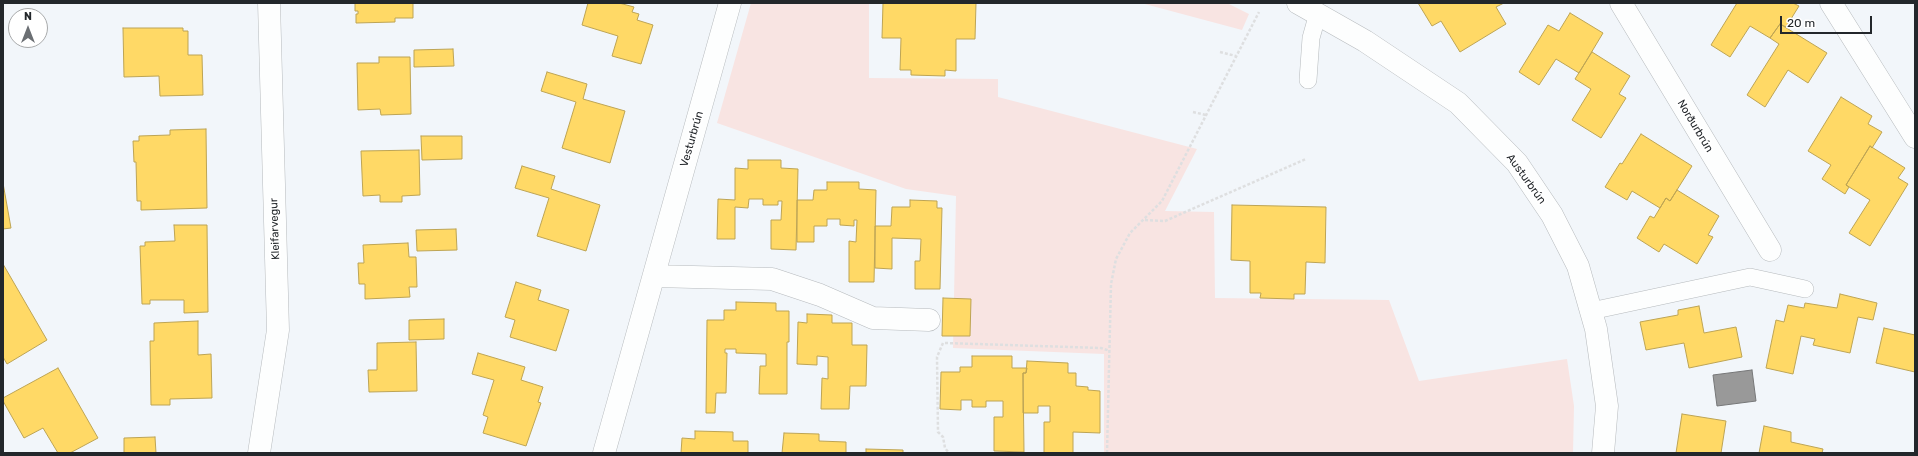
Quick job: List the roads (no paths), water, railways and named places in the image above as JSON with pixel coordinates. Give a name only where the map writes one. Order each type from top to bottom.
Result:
[{"type":"street","name":"Kleifarvegur","points":[[259,453],[278,330],[269,3]]},
{"type":"street","name":"Vesturbrún","points":[[604,453],[730,3]]},
{"type":"street","name":"Austurbrún","points":[[1298,3],[1322,8],[1365,41],[1458,103],[1517,163],[1552,215],[1578,266],[1596,329],[1607,406],[1602,453]]},
{"type":"street","name":"Norðurbrún","points":[[1621,3],[1770,250]]},
{"type":"street","points":[[1832,3],[1915,137]]},
{"type":"street","points":[[654,276],[772,279],[820,295],[873,318],[929,320]]},
{"type":"lane","points":[[1308,80],[1311,38],[1322,8]]},
{"type":"lane","points":[[1591,311],[1750,277],[1805,289]]}]
